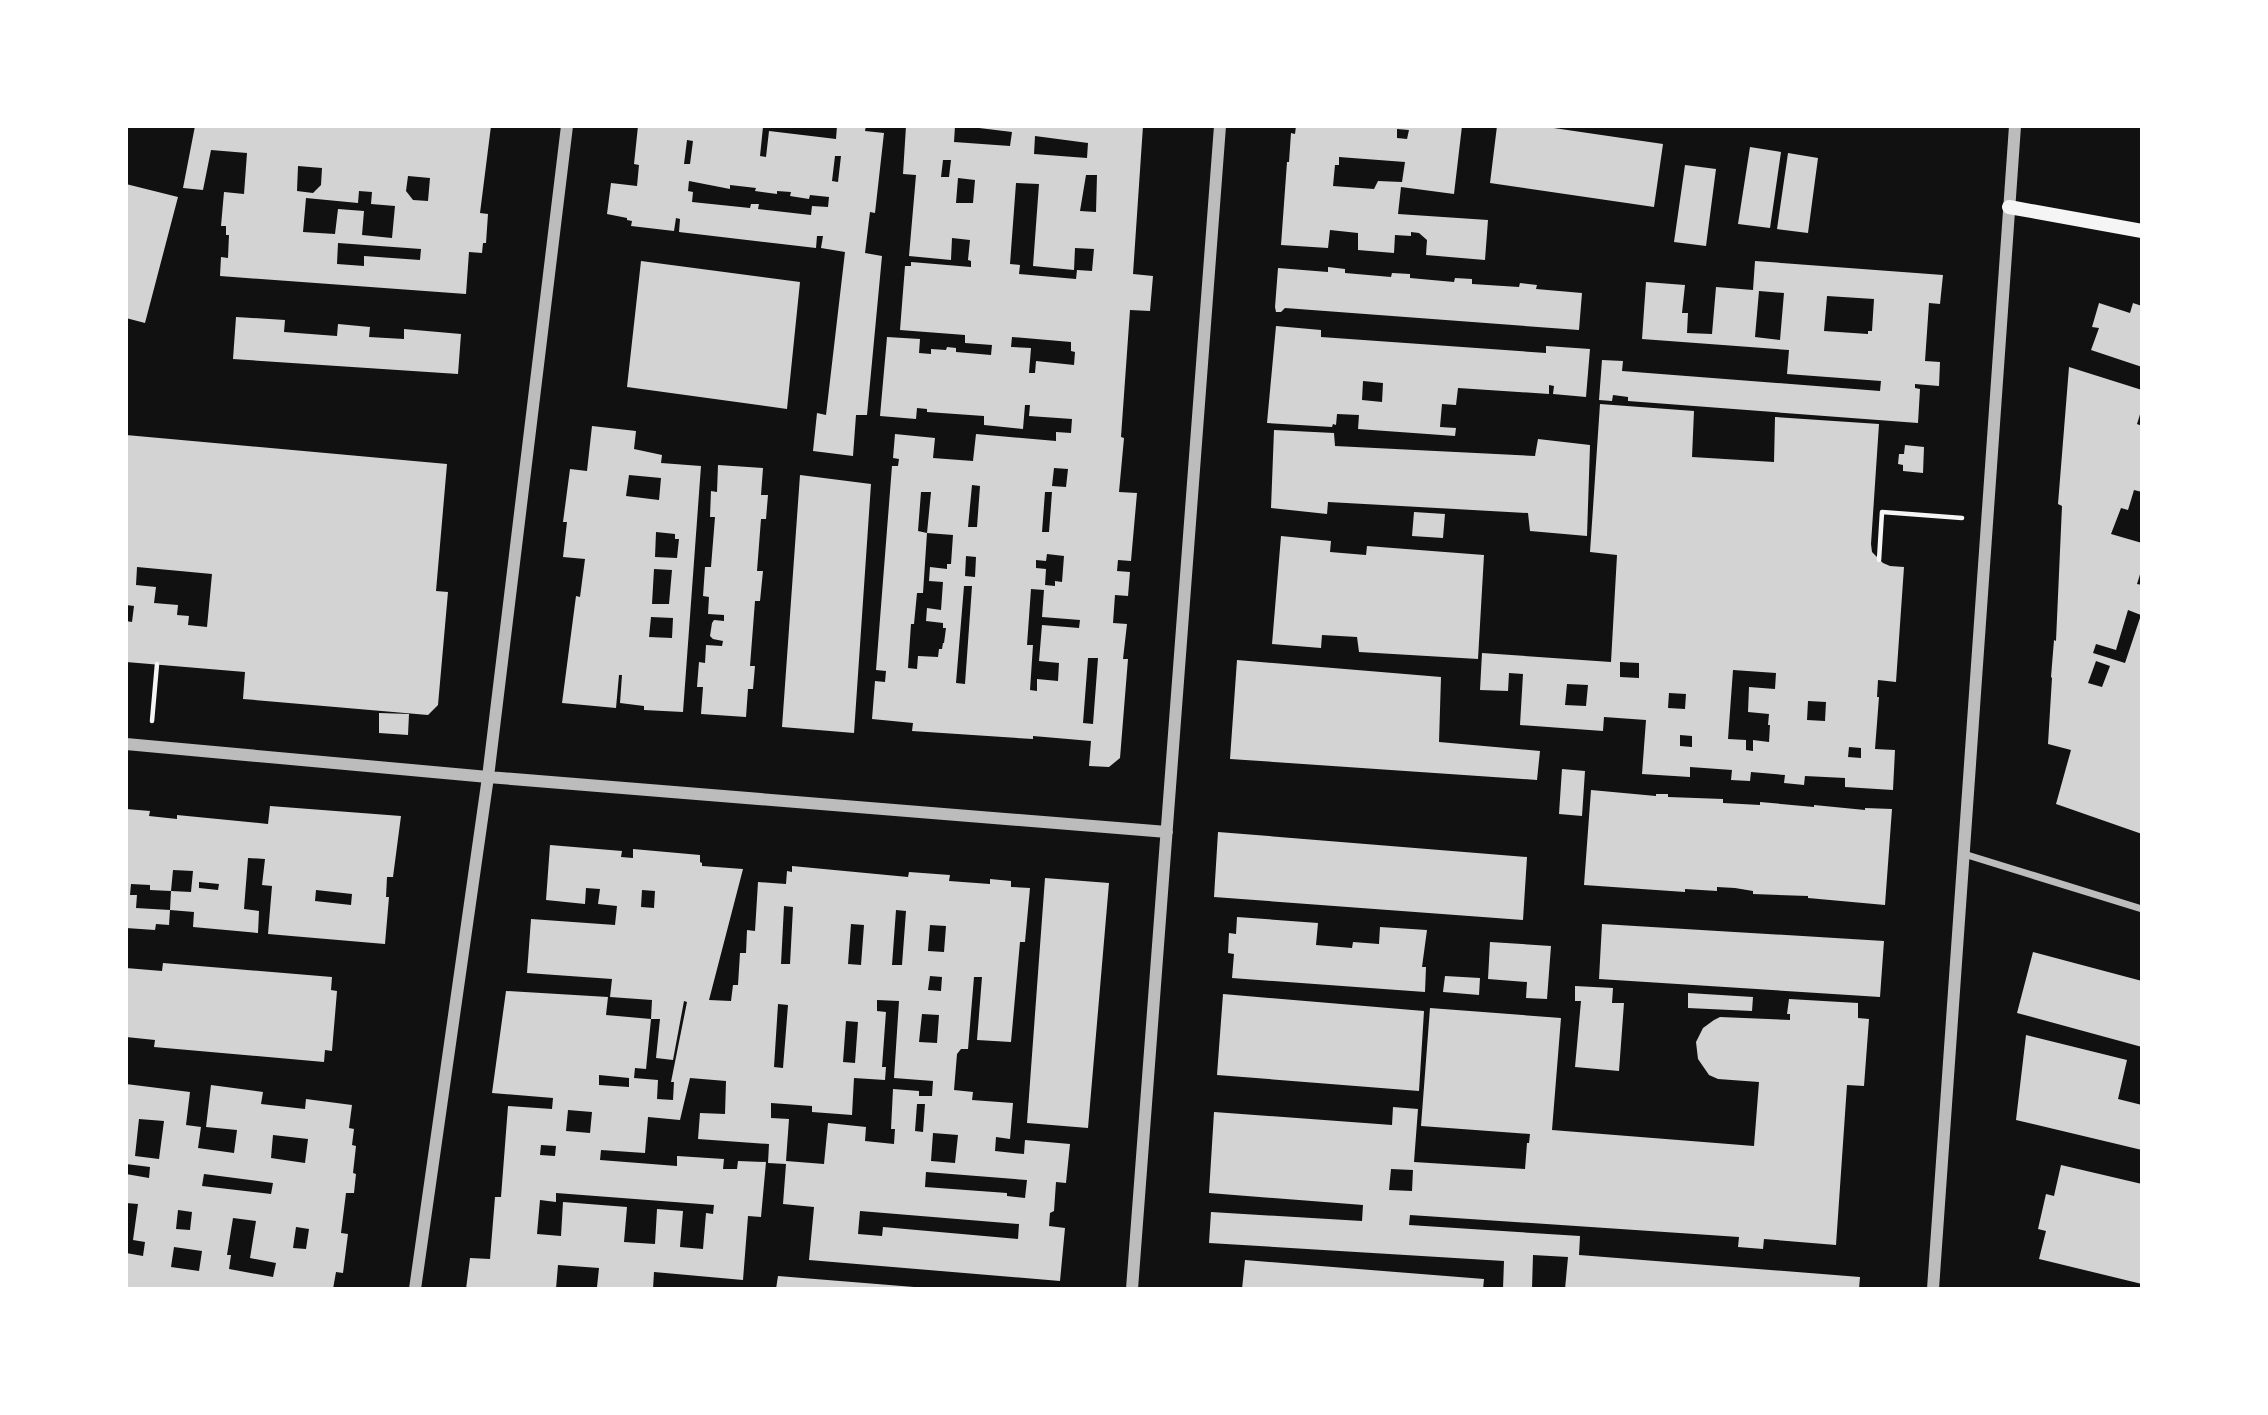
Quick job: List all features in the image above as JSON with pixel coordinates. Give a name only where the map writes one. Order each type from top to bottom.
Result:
[{"type":"main road","points":[[2009,207],[2142,231]]},
{"type":"street","points":[[415,1289],[488,777],[567,126]]},
{"type":"street","points":[[1132,1289],[1220,126]]},
{"type":"street","points":[[1933,1289],[2015,126]]},
{"type":"street","points":[[126,744],[488,777],[1167,832]]},
{"type":"street","points":[[1964,854],[2142,909]]},
{"type":"path","points":[[1879,560],[1882,512],[1987,520]]},
{"type":"path","points":[[149,747],[157,664]]},
{"type":"building","points":[[195,126],[491,126],[480,213],[488,214],[486,243],[483,243],[482,253],[469,252],[466,294],[220,276],[221,257],[228,258],[229,235],[226,235],[226,226],[221,226],[224,192],[244,194],[247,153],[211,150],[203,190],[183,188]],"holes":[[[298,166],[322,168],[321,185],[313,193],[297,191]],[[408,176],[430,178],[428,201],[413,200],[406,191]],[[359,191],[372,192],[371,204],[395,206],[392,238],[362,235],[364,211],[338,209],[335,234],[303,232],[306,198],[358,203]],[[338,243],[421,249],[420,260],[364,256],[364,266],[337,264]]]},
{"type":"building","points":[[638,126],[763,127],[760,156],[766,157],[769,131],[836,139],[837,126],[866,126],[865,131],[884,133],[875,213],[870,212],[865,253],[882,256],[867,415],[856,415],[853,456],[813,451],[817,413],[826,415],[845,252],[821,248],[823,236],[817,236],[816,248],[679,232],[680,219],[676,218],[674,231],[631,226],[632,221],[627,218],[607,214],[611,183],[637,186],[639,165],[634,164]],"holes":[[[687,140],[693,141],[690,164],[684,164]],[[835,156],[841,156],[838,182],[832,181]],[[689,181],[730,189],[730,185],[777,194],[777,191],[791,192],[790,196],[809,199],[810,195],[829,197],[828,207],[812,206],[811,215],[758,209],[759,204],[751,204],[750,208],[692,202],[693,192],[688,191]]]},
{"type":"building","points":[[906,126],[955,126],[954,142],[1010,146],[1012,132],[979,126],[1143,126],[1133,274],[1153,276],[1150,311],[1130,310],[1119,492],[1137,493],[1131,561],[1118,560],[1117,571],[1130,572],[1128,596],[1115,595],[1113,623],[1127,624],[1123,659],[1128,659],[1120,758],[1109,767],[1089,766],[1091,741],[912,731],[913,723],[872,719],[875,681],[885,682],[886,671],[876,670],[892,466],[898,466],[899,459],[893,458],[895,434],[935,438],[933,458],[973,461],[976,434],[1056,441],[1056,432],[1071,433],[1072,419],[1029,416],[1030,405],[1025,405],[1023,429],[984,425],[984,416],[927,412],[927,409],[917,408],[916,419],[880,416],[887,337],[920,339],[919,353],[931,354],[931,349],[946,350],[947,347],[956,348],[956,352],[991,355],[992,345],[965,343],[965,335],[900,330],[905,266],[911,266],[911,262],[971,267],[971,261],[968,260],[970,240],[952,238],[951,260],[909,256],[916,175],[903,174]],"holes":[[[1035,136],[1088,143],[1087,158],[1034,154]],[[943,160],[951,160],[949,177],[941,177]],[[1086,175],[1097,175],[1096,212],[1080,211]],[[958,178],[975,180],[973,203],[956,203]],[[1016,183],[1039,184],[1033,266],[1074,270],[1075,248],[1094,249],[1092,271],[1077,270],[1076,279],[1019,274],[1020,265],[1010,264]],[[1012,337],[1071,342],[1071,351],[1075,352],[1074,365],[1036,361],[1035,373],[1029,373],[1031,348],[1011,347]],[[1054,468],[1068,469],[1066,487],[1052,486]],[[972,485],[980,486],[977,527],[968,527]],[[921,492],[931,492],[927,533],[918,531]],[[1045,492],[1052,492],[1049,532],[1042,532]],[[927,533],[953,535],[951,564],[947,564],[947,569],[930,567],[929,581],[943,582],[941,610],[927,608],[926,621],[943,623],[943,628],[946,628],[942,649],[939,649],[938,657],[918,656],[917,669],[908,668],[911,624],[914,624],[917,593],[923,593]],[[1047,554],[1064,556],[1062,582],[1055,581],[1055,586],[1045,585],[1046,569],[1036,568],[1036,560],[1046,561]],[[966,556],[976,557],[975,577],[965,576]],[[964,586],[972,586],[965,684],[956,683]],[[1031,589],[1044,590],[1042,617],[1080,620],[1079,628],[1042,625],[1039,661],[1059,663],[1058,681],[1037,679],[1037,691],[1030,690],[1033,645],[1027,645]],[[1088,658],[1098,658],[1093,724],[1083,723]]]},
{"type":"building","points":[[1296,126],[1462,126],[1454,194],[1401,187],[1398,214],[1488,220],[1485,260],[1426,255],[1427,240],[1419,233],[1411,232],[1411,236],[1395,235],[1394,253],[1358,250],[1358,233],[1330,230],[1328,248],[1281,245],[1287,162],[1291,133],[1295,134]],"holes":[[[1397,129],[1409,130],[1407,139],[1397,138]],[[1339,157],[1405,162],[1402,182],[1378,181],[1374,189],[1333,186],[1335,165],[1339,165]]]},
{"type":"building","points":[[1497,126],[1540,126],[1663,144],[1654,207],[1490,183]]},
{"type":"building","points":[[1750,147],[1781,152],[1770,228],[1738,224]]},
{"type":"building","points":[[1788,153],[1818,158],[1808,233],[1777,229]]},
{"type":"building","points":[[1685,165],[1716,169],[1706,246],[1674,242]]},
{"type":"building","points":[[126,184],[178,197],[145,323],[126,318]]},
{"type":"building","points":[[641,261],[800,282],[787,409],[627,387]]},
{"type":"building","points":[[1755,261],[1943,275],[1940,304],[1929,303],[1925,361],[1940,362],[1939,386],[1915,384],[1915,388],[1920,389],[1918,423],[1628,401],[1628,397],[1613,395],[1612,401],[1599,400],[1602,360],[1623,361],[1622,371],[1880,391],[1881,381],[1787,374],[1789,350],[1642,339],[1646,282],[1685,285],[1682,313],[1688,313],[1687,333],[1712,334],[1716,287],[1753,290]],"holes":[[[1759,291],[1784,293],[1780,340],[1755,337]],[[1827,296],[1874,299],[1872,331],[1868,331],[1868,334],[1824,331]]]},
{"type":"building","points":[[1328,267],[1345,269],[1345,273],[1391,277],[1392,273],[1410,274],[1410,278],[1454,282],[1455,278],[1472,279],[1472,284],[1519,287],[1520,283],[1537,285],[1536,289],[1582,293],[1579,330],[1285,308],[1276,312],[1278,268],[1328,272]]},
{"type":"building","points":[[2099,303],[2130,313],[2133,303],[2142,306],[2142,367],[2091,350],[2099,328],[2092,327]]},
{"type":"building","points":[[236,317],[285,320],[284,332],[337,336],[338,324],[370,327],[369,337],[404,339],[404,329],[461,334],[458,374],[233,359]]},
{"type":"building","points":[[1276,326],[1321,330],[1321,337],[1546,353],[1546,346],[1590,349],[1586,397],[1553,394],[1554,386],[1549,385],[1549,394],[1458,388],[1456,405],[1442,404],[1440,427],[1456,428],[1455,436],[1358,429],[1359,415],[1337,414],[1336,425],[1333,424],[1332,427],[1267,423]],"holes":[[[1363,381],[1383,383],[1382,402],[1362,400]]]},
{"type":"building","points":[[2069,367],[2142,390],[2142,408],[2137,424],[2142,426],[2142,492],[2134,490],[2128,510],[2121,508],[2111,534],[2142,543],[2142,568],[2137,584],[2142,585],[2142,834],[2056,804],[2071,750],[2048,744],[2062,506],[2058,504]],"holes":[[[2128,610],[2141,615],[2125,663],[2093,653],[2096,644],[2116,650]],[[2096,661],[2110,666],[2102,687],[2088,683]]]},
{"type":"building","points":[[1600,404],[1694,411],[1692,457],[1774,462],[1775,417],[1879,424],[1872,552],[1883,563],[1904,567],[1896,682],[1878,680],[1877,697],[1875,749],[1895,750],[1893,790],[1845,787],[1845,778],[1805,776],[1804,785],[1784,783],[1785,775],[1751,772],[1750,781],[1731,780],[1732,770],[1690,767],[1690,777],[1642,774],[1646,720],[1604,717],[1603,731],[1520,725],[1523,674],[1509,673],[1508,691],[1480,690],[1482,653],[1611,662],[1617,555],[1590,552]],"holes":[[[1620,662],[1639,663],[1639,678],[1620,677]],[[1733,670],[1776,673],[1775,689],[1749,687],[1748,712],[1769,714],[1769,742],[1753,740],[1753,751],[1746,750],[1746,740],[1728,739]],[[1567,684],[1588,685],[1586,706],[1565,705]],[[1669,693],[1686,694],[1685,709],[1668,708]],[[1808,701],[1826,702],[1825,721],[1807,720]],[[1680,735],[1692,736],[1692,747],[1680,746]],[[1849,747],[1861,748],[1861,758],[1848,757]]]},
{"type":"building","points":[[592,426],[636,431],[634,449],[662,455],[661,463],[701,466],[683,712],[644,710],[644,706],[620,703],[622,675],[619,675],[616,708],[562,703],[576,596],[580,597],[585,559],[563,557],[567,522],[563,522],[570,469],[587,471]],"holes":[[[629,475],[661,478],[659,500],[626,496]],[[656,532],[675,534],[675,539],[679,539],[677,558],[655,557]],[[654,569],[672,570],[669,604],[652,604]],[[651,617],[673,618],[672,638],[649,637]]]},
{"type":"building","points":[[1274,430],[1334,433],[1335,446],[1535,456],[1538,439],[1590,445],[1587,536],[1530,531],[1528,513],[1328,502],[1327,514],[1271,508]]},
{"type":"building","points":[[126,435],[447,464],[436,591],[448,592],[438,705],[428,715],[243,699],[245,672],[126,662],[126,621],[132,622],[134,606],[126,605]],"holes":[[[137,567],[212,574],[207,627],[188,625],[189,616],[177,615],[178,605],[154,603],[156,587],[136,585]]]},
{"type":"building","points":[[1905,445],[1924,447],[1923,473],[1903,471],[1903,465],[1898,464],[1899,454],[1904,454]]},
{"type":"building","points":[[718,465],[763,468],[761,495],[768,495],[766,519],[761,519],[757,571],[763,571],[760,601],[755,601],[750,666],[755,666],[753,689],[748,689],[746,717],[701,714],[703,687],[697,687],[699,662],[705,663],[706,645],[722,646],[723,641],[710,636],[714,620],[724,621],[724,615],[708,614],[709,597],[703,596],[705,567],[711,567],[715,517],[710,517],[711,491],[717,492]]},
{"type":"building","points":[[800,475],[871,484],[854,733],[782,727]]},
{"type":"building","points":[[1414,512],[1445,514],[1443,538],[1412,536]]},
{"type":"building","points":[[1281,536],[1331,541],[1330,552],[1366,555],[1367,546],[1484,555],[1478,659],[1359,652],[1357,637],[1322,635],[1321,648],[1272,644]]},
{"type":"building","points":[[1237,660],[1441,677],[1439,742],[1540,751],[1537,780],[1230,759]]},
{"type":"building","points":[[379,713],[409,714],[408,735],[379,733]]},
{"type":"building","points":[[1562,769],[1585,771],[1582,816],[1559,814]]},
{"type":"building","points":[[1591,790],[1723,799],[1723,803],[1760,805],[1760,802],[1865,810],[1892,809],[1885,905],[1808,896],[1753,894],[1753,891],[1735,888],[1717,887],[1717,891],[1685,889],[1685,892],[1584,885]]},
{"type":"building","points":[[270,806],[401,816],[393,877],[387,877],[386,897],[389,897],[385,944],[268,934],[272,886],[262,885],[265,859],[248,858],[244,909],[259,911],[258,933],[193,927],[194,912],[170,910],[169,925],[156,924],[155,930],[126,928],[126,809],[150,811],[149,816],[177,819],[177,815],[268,824]],"holes":[[[173,870],[193,871],[191,892],[171,891]],[[199,882],[219,884],[218,890],[199,888]],[[131,884],[150,885],[150,890],[171,891],[170,910],[136,908],[137,895],[130,895]],[[316,890],[352,894],[351,905],[315,901]]]},
{"type":"building","points":[[1218,832],[1527,857],[1523,920],[1214,897]]},
{"type":"building","points":[[550,845],[622,851],[621,857],[633,858],[633,849],[700,855],[702,866],[743,869],[709,1000],[731,1001],[733,985],[738,985],[740,953],[746,953],[747,930],[755,931],[758,882],[786,884],[787,871],[792,872],[792,866],[908,877],[909,872],[950,875],[949,881],[990,884],[990,879],[1011,881],[1011,887],[1030,888],[1025,942],[1020,942],[1011,1042],[977,1040],[982,977],[974,977],[968,1049],[961,1049],[957,1054],[954,1090],[973,1092],[972,1100],[1013,1103],[1010,1139],[996,1137],[995,1151],[1024,1154],[1025,1140],[1070,1144],[1066,1183],[1056,1182],[1054,1211],[1050,1213],[1049,1226],[1065,1228],[1060,1281],[809,1260],[814,1207],[783,1204],[786,1164],[768,1163],[769,1144],[698,1139],[700,1113],[725,1114],[726,1081],[690,1078],[680,1120],[648,1117],[645,1153],[601,1150],[600,1160],[677,1166],[677,1156],[724,1159],[723,1169],[737,1169],[738,1161],[766,1162],[761,1217],[748,1216],[743,1280],[654,1272],[653,1289],[597,1287],[599,1268],[558,1265],[556,1289],[466,1289],[470,1258],[490,1259],[495,1197],[501,1197],[508,1106],[552,1109],[553,1098],[492,1093],[506,991],[608,997],[606,1015],[651,1019],[652,1000],[610,997],[612,979],[527,973],[531,919],[615,925],[617,906],[598,904],[600,889],[586,888],[585,904],[546,900]],"holes":[[[642,890],[655,891],[654,908],[641,907]],[[784,906],[793,907],[790,964],[781,964]],[[896,910],[906,911],[902,965],[892,965]],[[851,924],[864,925],[861,965],[848,964]],[[930,925],[946,926],[944,952],[928,951]],[[930,976],[942,977],[941,991],[928,990]],[[877,1000],[899,1001],[894,1078],[933,1081],[932,1096],[919,1096],[919,1091],[893,1089],[891,1129],[895,1129],[894,1144],[865,1141],[866,1127],[828,1123],[824,1164],[786,1161],[789,1119],[771,1118],[771,1103],[812,1106],[812,1112],[852,1115],[854,1078],[885,1080],[886,1067],[882,1067],[886,1012],[877,1011]],[[684,1001],[687,1002],[671,1082],[674,1082],[673,1100],[657,1099],[658,1080],[634,1078],[635,1068],[646,1069],[651,1019],[660,1019],[656,1058],[673,1060]],[[778,1004],[788,1005],[783,1068],[774,1067]],[[922,1014],[939,1015],[937,1043],[919,1042]],[[846,1021],[858,1022],[855,1063],[843,1062]],[[599,1075],[629,1078],[629,1087],[599,1085]],[[917,1104],[925,1104],[923,1132],[915,1131]],[[568,1110],[592,1112],[590,1133],[566,1131]],[[933,1133],[958,1135],[955,1163],[931,1161]],[[541,1145],[556,1146],[555,1156],[540,1155]],[[926,1172],[1027,1180],[1025,1198],[1007,1196],[1007,1193],[925,1187]],[[556,1193],[714,1205],[713,1214],[706,1213],[703,1249],[680,1247],[683,1211],[657,1209],[655,1244],[624,1242],[627,1207],[563,1202],[561,1236],[537,1234],[540,1200],[556,1202]],[[860,1211],[1019,1224],[1018,1239],[883,1227],[882,1236],[858,1234]]]},
{"type":"building","points":[[1045,878],[1109,883],[1088,1128],[1027,1123]]},
{"type":"building","points":[[1237,917],[1318,923],[1316,945],[1352,948],[1353,942],[1379,944],[1380,927],[1427,930],[1422,967],[1426,967],[1425,992],[1232,978],[1234,954],[1228,953],[1229,933],[1236,934]]},
{"type":"building","points":[[1602,924],[1884,941],[1880,997],[1599,979]]},
{"type":"building","points":[[1490,942],[1551,946],[1547,999],[1526,998],[1527,982],[1488,979]]},
{"type":"building","points":[[2033,952],[2142,981],[2142,1047],[2017,1013]]},
{"type":"building","points":[[163,963],[332,977],[331,990],[337,991],[332,1051],[325,1050],[324,1062],[154,1047],[155,1040],[126,1037],[126,968],[162,971]]},
{"type":"building","points":[[1445,976],[1480,978],[1479,995],[1443,992]]},
{"type":"building","points":[[1575,986],[1613,988],[1612,1003],[1624,1003],[1619,1071],[1575,1067],[1581,1001],[1575,1001]]},
{"type":"building","points":[[1688,993],[1753,997],[1752,1011],[1688,1008]]},
{"type":"building","points":[[1223,994],[1424,1011],[1419,1091],[1217,1075]]},
{"type":"building","points":[[1789,999],[1858,1003],[1858,1018],[1869,1019],[1864,1086],[1847,1085],[1836,1245],[1764,1239],[1763,1249],[1738,1247],[1739,1237],[1410,1215],[1409,1225],[1580,1236],[1579,1255],[1860,1277],[1859,1289],[1565,1289],[1568,1257],[1533,1255],[1532,1289],[1503,1289],[1504,1261],[1209,1243],[1211,1212],[1362,1221],[1363,1205],[1209,1193],[1214,1112],[1392,1125],[1393,1107],[1418,1109],[1414,1162],[1525,1169],[1530,1134],[1421,1126],[1430,1008],[1561,1018],[1552,1130],[1754,1146],[1759,1082],[1718,1079],[1709,1075],[1698,1059],[1696,1042],[1703,1028],[1720,1017],[1790,1020],[1790,1014],[1787,1014]],"holes":[[[1391,1169],[1413,1170],[1412,1191],[1389,1190]]]},
{"type":"building","points":[[2026,1035],[2127,1060],[2118,1099],[2142,1105],[2142,1150],[2016,1120]]},
{"type":"building","points":[[126,1084],[190,1092],[186,1125],[201,1127],[198,1148],[234,1153],[237,1130],[206,1127],[211,1085],[263,1092],[261,1104],[305,1109],[306,1099],[352,1105],[349,1128],[354,1129],[352,1145],[356,1146],[353,1173],[356,1174],[354,1193],[346,1193],[341,1233],[348,1234],[343,1273],[336,1272],[333,1289],[126,1289],[126,1253],[143,1256],[145,1242],[133,1240],[138,1204],[126,1203],[126,1174],[149,1178],[150,1167],[126,1164]],"holes":[[[139,1119],[164,1121],[159,1159],[135,1156]],[[273,1135],[308,1139],[305,1163],[271,1158]],[[204,1174],[273,1183],[271,1194],[202,1186]],[[178,1210],[192,1212],[190,1230],[176,1229]],[[233,1218],[256,1221],[250,1258],[276,1263],[273,1277],[229,1269],[231,1255],[227,1255]],[[296,1227],[309,1229],[306,1249],[293,1248]],[[174,1247],[202,1251],[199,1271],[171,1267]]]},
{"type":"building","points":[[2061,1165],[2142,1184],[2142,1284],[2039,1259],[2046,1231],[2038,1229],[2046,1194],[2054,1196]]},
{"type":"building","points":[[1245,1260],[1484,1279],[1483,1289],[1242,1289]]},
{"type":"building","points":[[778,1276],[914,1287],[914,1289],[776,1289]]}]
